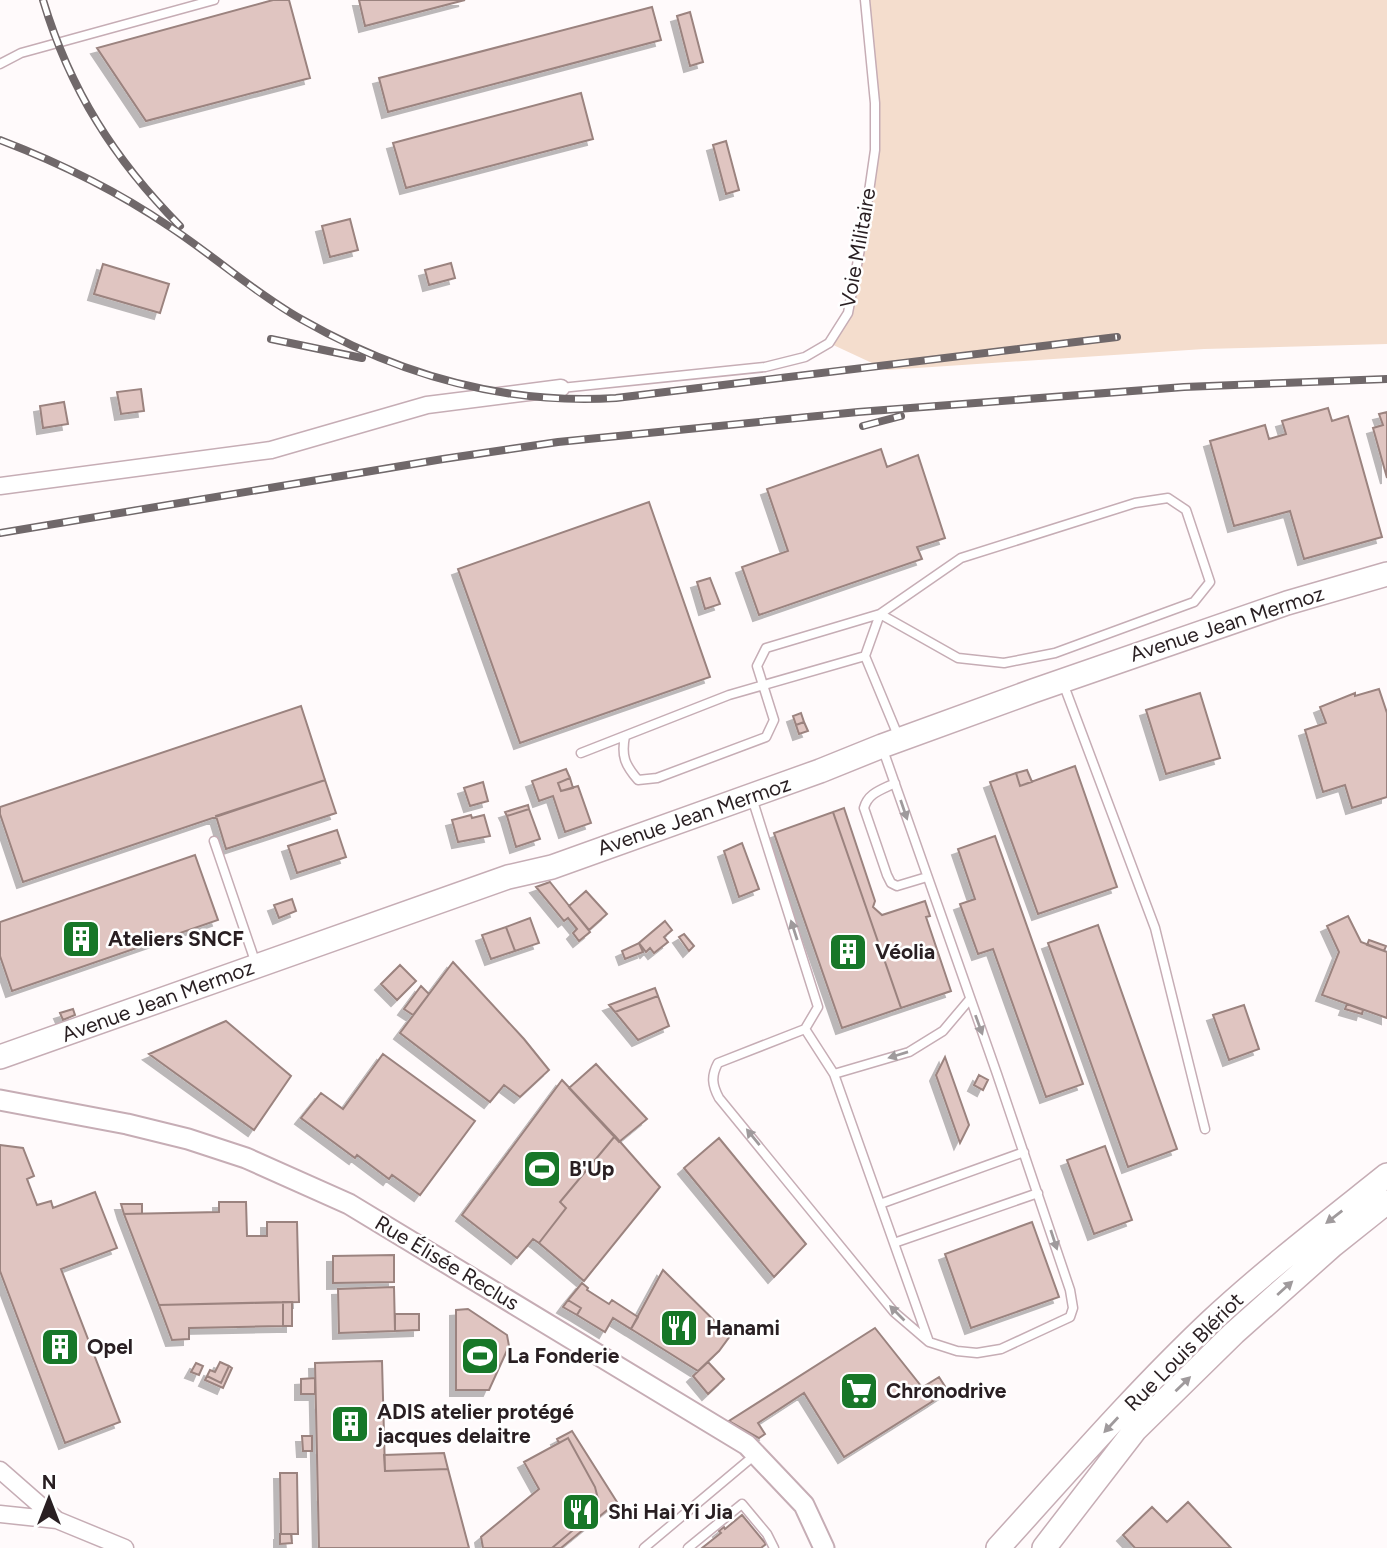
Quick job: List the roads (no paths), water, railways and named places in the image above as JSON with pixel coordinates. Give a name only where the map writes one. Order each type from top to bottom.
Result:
[{"type":"main road","name":"Avenue Jean Mermoz","points":[[0,1057],[508,877],[552,867],[820,771],[1062,680],[1275,607],[1387,574]]},
{"type":"main road","name":"Rue Louis Blériot","points":[[998,1548],[1209,1323],[1283,1258],[1387,1175]]},
{"type":"main road","name":"Rue Louis Blériot","points":[[1044,1548],[1135,1430],[1234,1334],[1333,1245],[1387,1202]]},
{"type":"street","points":[[0,486],[271,450],[427,405],[561,388]]},
{"type":"street","name":"Rue Élisée Reclus","points":[[0,1100],[127,1124],[188,1139],[246,1158],[349,1204],[747,1445],[804,1504],[824,1548]]},
{"type":"street","points":[[0,1470],[57,1520]]},
{"type":"street","points":[[0,1514],[57,1520],[125,1548]]},
{"type":"lane","points":[[0,64],[21,53],[214,0]]},
{"type":"lane","name":"Voie Militaire","points":[[561,388],[765,367],[805,357],[829,343],[848,313],[863,233],[874,150],[875,103],[865,0]]},
{"type":"lane","points":[[625,736],[622,751],[625,765],[638,780],[657,778],[766,737],[774,720],[757,666],[766,648],[880,614],[961,558],[1135,503],[1168,498],[1186,510],[1210,582],[1194,602],[1055,653],[1004,663],[958,658],[880,614]]},
{"type":"lane","points":[[751,795],[818,1007],[805,1029],[718,1063],[712,1074],[719,1098],[894,1311],[929,1342],[957,1351],[977,1353],[1001,1349],[1070,1317],[1073,1308],[1070,1290],[895,783],[890,743],[865,656],[880,614]]},
{"type":"lane","points":[[581,753],[729,695],[865,656]]},
{"type":"lane","points":[[1062,680],[1155,928],[1205,1129]]},
{"type":"lane","points":[[895,783],[872,794],[866,800],[864,808],[891,883],[897,886],[927,877]]},
{"type":"lane","points":[[214,841],[257,966]]},
{"type":"lane","points":[[834,1074],[909,1052],[943,1031],[970,999]]},
{"type":"lane","points":[[805,1029],[834,1074],[929,1342]]},
{"type":"lane","points":[[880,1204],[1024,1152]]},
{"type":"lane","points":[[894,1243],[1038,1194]]},
{"type":"lane","points":[[644,1548],[755,1454]]},
{"type":"lane","points":[[688,1548],[742,1504],[774,1548]]},
{"type":"railway","points":[[43,0],[67,64],[97,122],[135,175],[180,226]]},
{"type":"railway","points":[[0,140],[66,168],[130,201],[284,309],[338,339],[414,370],[493,391],[574,399],[616,398],[1117,337]]},
{"type":"railway","points":[[271,339],[362,358]]},
{"type":"railway","points":[[0,533],[558,442],[858,412],[1184,387],[1387,379]]},
{"type":"railway","points":[[863,426],[901,416]]},
{"type":"place","name":"Ateliers SNCF","points":[[81,939]]},
{"type":"place","name":"Véolia","points":[[848,952]]},
{"type":"place","name":"B'Up","points":[[542,1169]]},
{"type":"place","name":"Hanami","points":[[679,1328]]},
{"type":"place","name":"Opel","points":[[60,1347]]},
{"type":"place","name":"La Fonderie","points":[[480,1356]]},
{"type":"place","name":"Chronodrive","points":[[859,1391]]},
{"type":"place","name":"ADIS atelier protégé jacques delaitre","points":[[350,1424]]},
{"type":"place","name":"Shi Hai Yi Jia","points":[[581,1512]]}]
